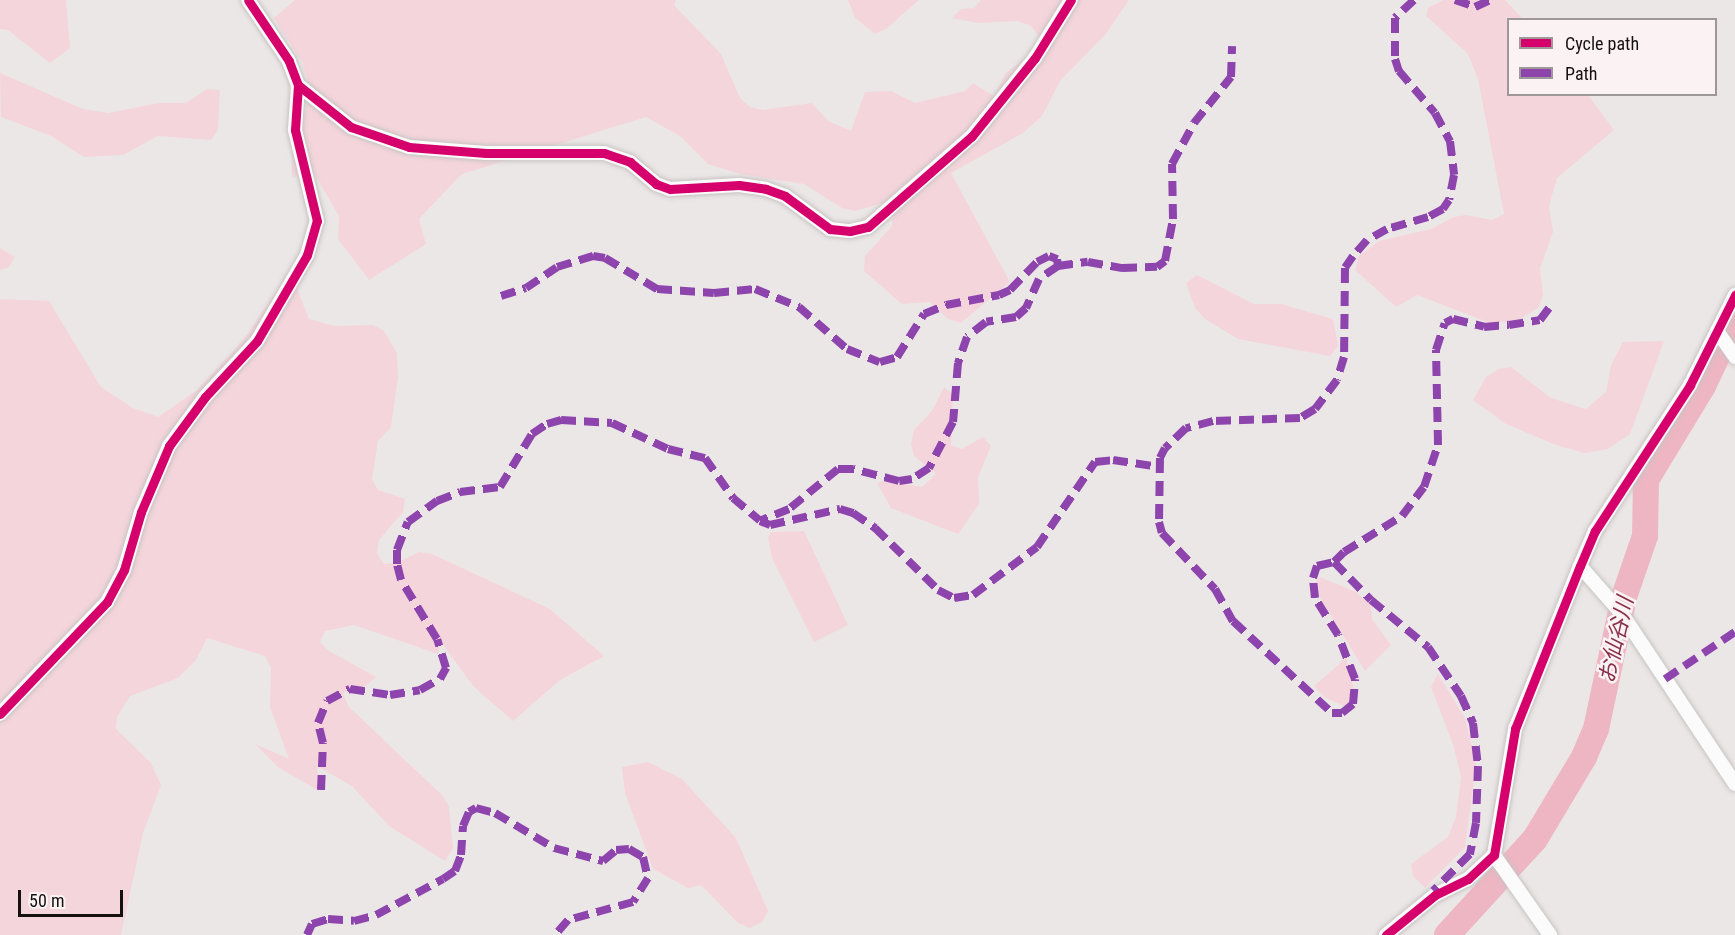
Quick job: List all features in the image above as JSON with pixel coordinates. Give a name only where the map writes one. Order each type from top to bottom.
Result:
[{"type":"street","points":[[0,714],[107,602],[124,570],[141,512],[169,446],[205,397],[256,341],[307,255],[317,221],[295,130],[298,85],[290,61],[248,0]]},
{"type":"street","points":[[298,85],[351,127],[409,147],[486,153],[604,153],[630,162],[656,184],[670,189],[739,185],[766,189],[785,196],[830,229],[850,231],[868,227],[972,136],[1035,58],[1071,0]]},
{"type":"street","points":[[1386,935],[1435,895],[1468,879],[1494,855],[1515,729],[1595,531],[1684,394],[1735,295]]},
{"type":"street","points":[[1717,331],[1735,357]]},
{"type":"street","points":[[1580,566],[1622,614],[1735,784]]},
{"type":"street","points":[[1494,855],[1550,935]]},
{"type":"shaded area","points":[[0,0],[66,0],[70,48],[50,63],[8,30],[0,29]]},
{"type":"shaded area","points":[[295,0],[676,0],[674,5],[721,54],[740,98],[750,107],[763,110],[812,103],[828,121],[851,131],[865,92],[891,91],[915,103],[965,91],[973,83],[994,96],[1006,73],[1037,49],[1040,37],[1031,26],[1018,21],[978,23],[952,18],[961,9],[974,8],[981,0],[1129,0],[1105,35],[1060,81],[1042,116],[1023,133],[951,173],[1010,282],[961,323],[948,319],[929,302],[902,304],[864,271],[865,256],[892,226],[893,200],[855,211],[842,208],[804,184],[740,174],[708,164],[680,136],[646,117],[462,174],[419,219],[426,244],[369,280],[338,239],[339,216],[314,173],[292,177],[291,137],[305,114],[310,88],[302,62],[274,18]]},
{"type":"shaded area","points":[[848,0],[919,0],[886,29],[875,34],[855,18]]},
{"type":"shaded area","points":[[1443,0],[1505,0],[1522,18],[1507,18],[1507,96],[1589,96],[1614,130],[1557,178],[1549,206],[1553,232],[1540,268],[1543,295],[1539,307],[1517,321],[1490,323],[1417,295],[1396,307],[1355,270],[1359,256],[1379,241],[1431,229],[1454,217],[1466,215],[1492,220],[1504,214],[1478,79],[1468,54],[1426,16],[1428,8]]},
{"type":"shaded area","points":[[0,73],[83,109],[108,113],[159,103],[186,103],[207,89],[220,90],[218,130],[211,140],[158,136],[123,155],[84,157],[51,136],[1,117]]},
{"type":"shaded area","points":[[0,248],[15,257],[8,268],[0,270]]},
{"type":"shaded area","points":[[290,271],[309,319],[334,326],[373,325],[384,331],[397,353],[398,378],[391,427],[378,441],[372,479],[378,490],[405,499],[403,512],[379,540],[377,553],[384,564],[396,563],[419,552],[432,554],[550,609],[604,656],[560,680],[513,721],[473,686],[441,642],[438,654],[354,625],[325,631],[320,642],[329,651],[376,677],[367,685],[343,693],[348,706],[443,796],[449,807],[453,848],[445,861],[389,826],[352,786],[317,766],[319,791],[278,767],[255,744],[289,759],[270,707],[271,668],[265,656],[207,638],[196,660],[178,678],[130,696],[117,717],[116,729],[151,763],[161,785],[143,833],[121,935],[0,935],[0,299],[49,301],[101,387],[133,408],[158,417],[197,390],[244,339]]},
{"type":"shaded area","points":[[1197,275],[1254,304],[1281,304],[1333,319],[1338,346],[1330,356],[1238,339],[1205,319],[1195,308],[1186,283]]},
{"type":"shaded area","points":[[1664,341],[1630,434],[1608,449],[1584,453],[1556,445],[1506,424],[1473,400],[1486,377],[1499,369],[1511,367],[1551,398],[1586,409],[1606,392],[1611,365],[1623,342]]},
{"type":"shaded area","points":[[944,387],[953,394],[951,445],[962,449],[983,437],[991,446],[978,477],[979,504],[958,534],[891,508],[877,483],[883,481],[922,487],[936,474],[914,456],[911,444],[914,430],[932,411]]},
{"type":"shaded area","points":[[804,531],[848,625],[814,642],[772,558],[768,538],[771,532]]},
{"type":"shaded area","points":[[1320,577],[1356,592],[1371,606],[1372,619],[1391,645],[1365,671],[1313,586]]},
{"type":"shaded area","points":[[1346,658],[1355,694],[1350,706],[1344,706],[1324,697],[1314,686]]},
{"type":"shaded area","points":[[1438,674],[1465,718],[1476,765],[1465,847],[1425,888],[1413,876],[1411,864],[1448,837],[1456,817],[1461,777],[1453,744],[1431,687]]},
{"type":"shaded area","points":[[648,762],[682,779],[736,838],[768,911],[762,922],[750,928],[738,923],[701,885],[688,888],[653,869],[625,793],[622,767]]},
{"type":"waterway","name":"お仙谷川","points":[[1447,935],[1535,839],[1584,757],[1596,729],[1624,597],[1645,536],[1646,480],[1703,386],[1735,319]]},
{"type":"marked path","points":[[1414,0],[1395,18],[1395,59],[1399,71],[1435,113],[1450,141],[1454,175],[1449,200],[1443,209],[1428,217],[1387,229],[1367,240],[1345,268],[1344,357],[1337,380],[1315,409],[1300,418],[1213,421],[1186,428],[1165,448],[1160,458],[1159,522],[1162,533],[1215,589],[1233,621],[1332,713],[1342,713],[1353,704],[1355,679],[1338,635],[1315,598],[1313,578],[1317,566],[1334,562],[1371,600],[1428,647],[1461,696],[1473,723],[1478,766],[1476,823],[1470,854],[1433,891]]},
{"type":"marked path","points":[[1455,0],[1475,7],[1490,0]]},
{"type":"marked path","points":[[1058,266],[1088,262],[1122,268],[1157,267],[1165,261],[1173,219],[1172,164],[1194,123],[1231,77],[1232,46]]},
{"type":"marked path","points":[[501,296],[526,288],[557,267],[593,256],[605,258],[657,289],[714,293],[755,289],[799,307],[847,349],[880,362],[897,357],[924,314],[946,305],[999,295],[1010,290],[1037,262],[1049,256],[1057,259],[1058,266],[1039,279],[1026,308],[1016,317],[986,322],[967,337],[958,363],[953,422],[929,468],[912,479],[899,481],[853,469],[838,469],[789,509],[760,521]]},
{"type":"marked path","points":[[1334,562],[1344,552],[1402,516],[1424,487],[1438,445],[1436,350],[1445,323],[1453,319],[1484,327],[1509,325],[1540,320],[1549,308]]},
{"type":"marked path","points":[[321,790],[323,743],[318,723],[327,701],[350,689],[390,695],[420,690],[440,679],[446,668],[437,639],[401,580],[397,564],[397,550],[408,522],[437,501],[460,492],[500,487],[532,434],[547,424],[561,420],[612,423],[668,449],[705,458],[733,498],[760,521],[770,525],[840,509],[853,513],[875,528],[938,590],[954,598],[973,595],[1037,547],[1095,462],[1113,460],[1160,467]]},
{"type":"marked path","points":[[1665,679],[1735,632]]},
{"type":"marked path","points":[[307,935],[312,924],[328,919],[354,921],[376,915],[455,871],[461,855],[463,826],[469,812],[476,808],[495,813],[554,848],[603,861],[616,850],[629,849],[643,857],[648,878],[633,902],[568,920],[555,935]]},
{"type":"cycle path","points":[[0,714],[107,602],[124,570],[141,512],[169,446],[205,397],[257,341],[307,255],[317,221],[295,130],[298,85],[289,61],[248,0]]},
{"type":"cycle path","points":[[298,85],[351,127],[409,147],[486,153],[604,153],[630,162],[656,184],[670,189],[739,185],[766,189],[785,196],[830,229],[850,231],[868,227],[972,136],[1035,58],[1071,0]]},
{"type":"cycle path","points":[[1386,935],[1435,895],[1468,879],[1494,855],[1515,729],[1595,531],[1690,385],[1735,295]]}]
